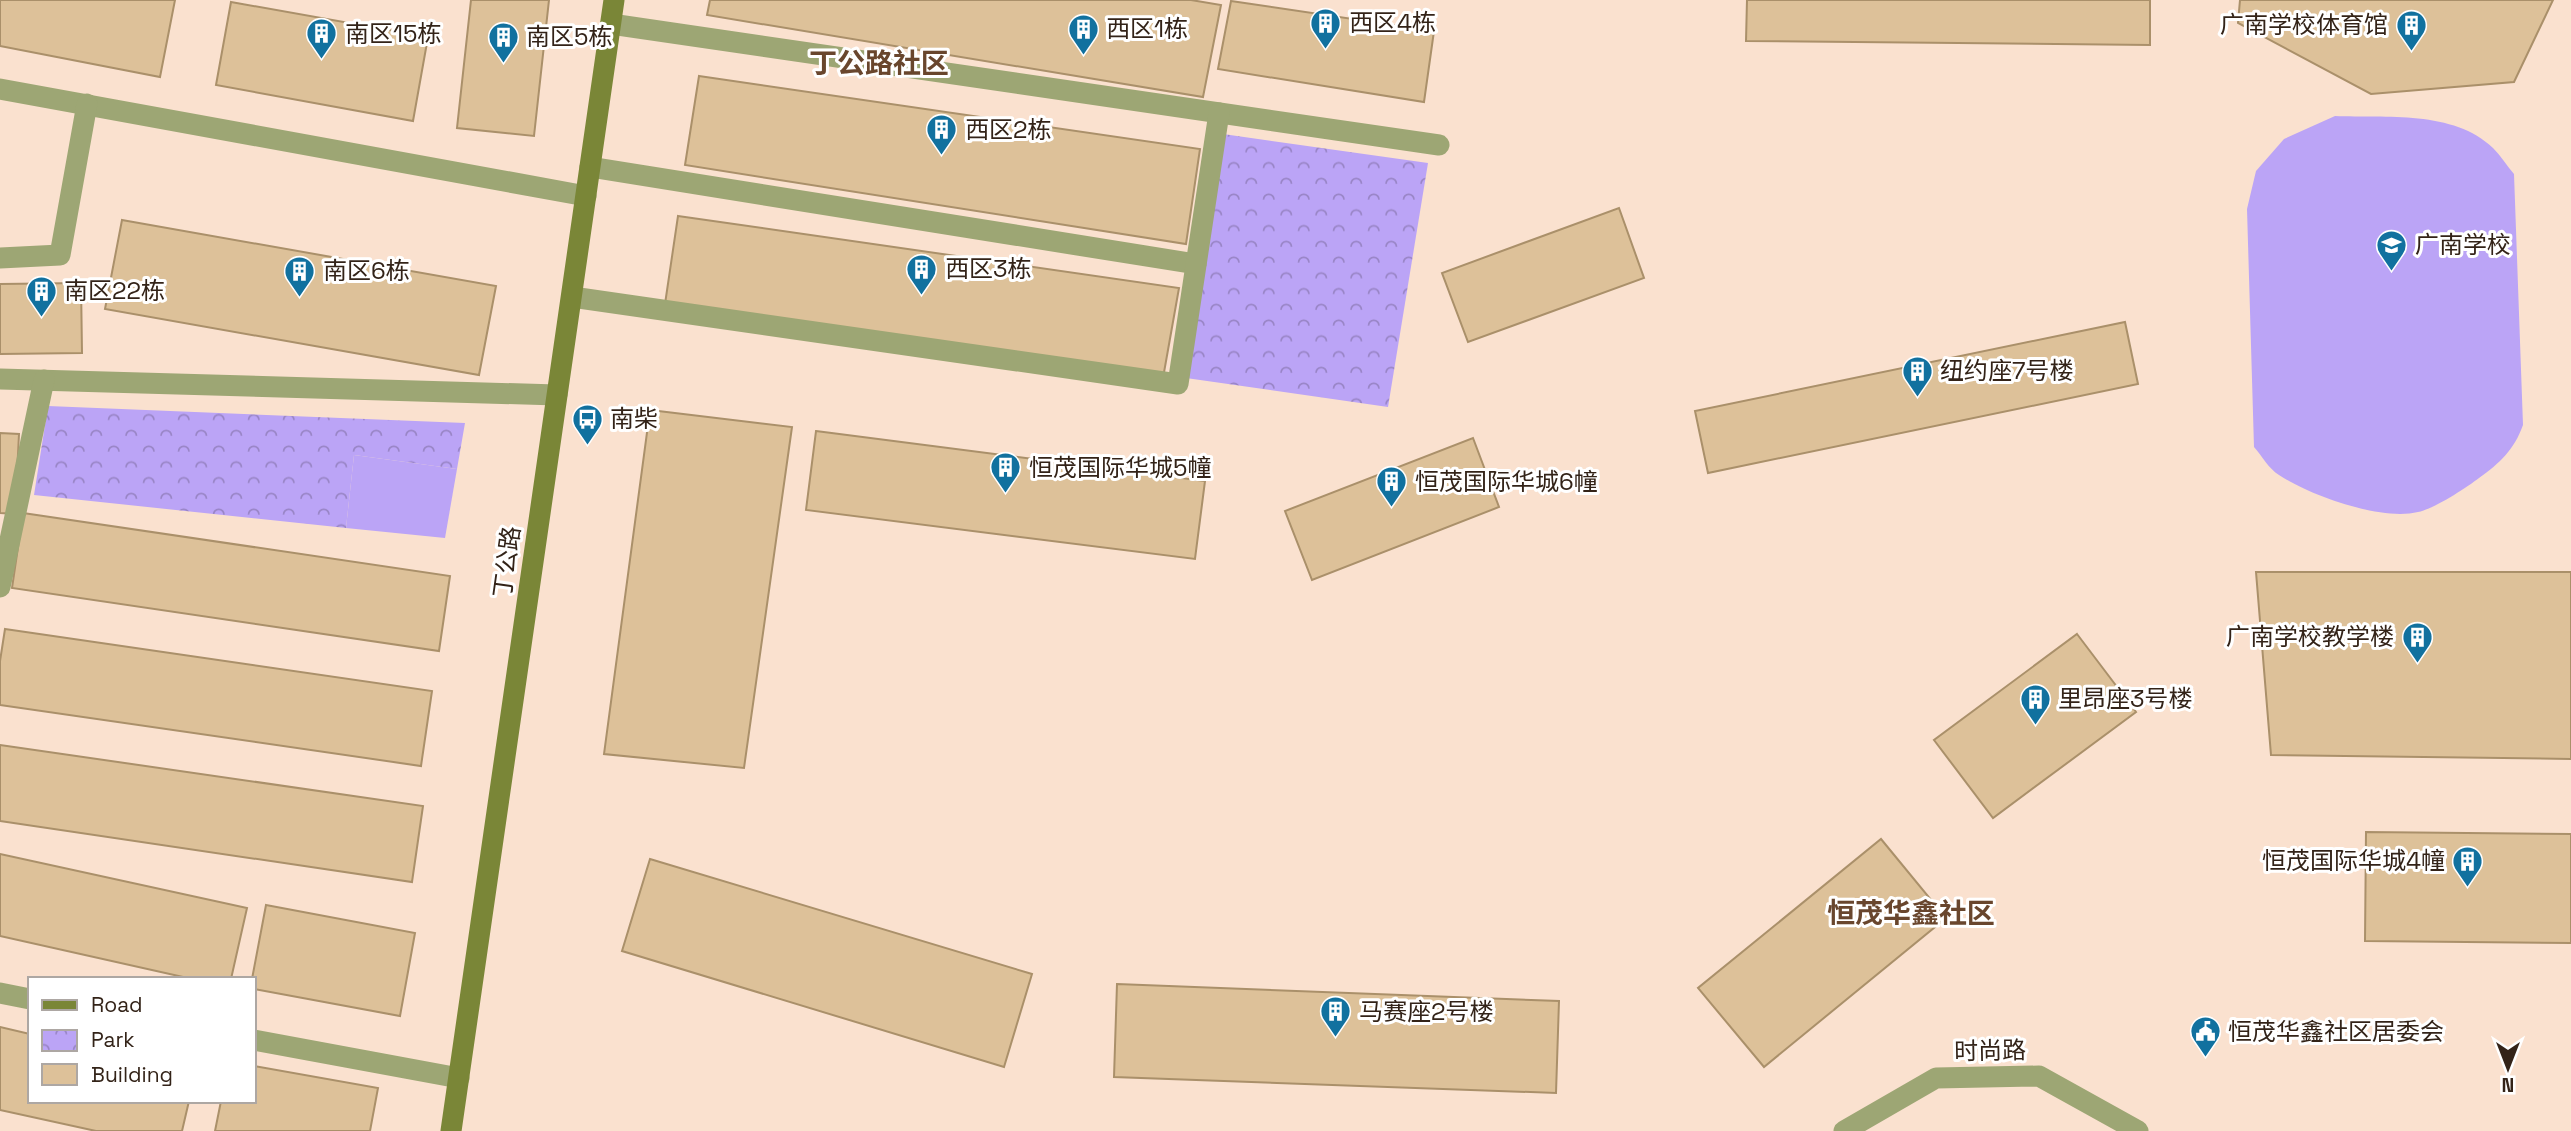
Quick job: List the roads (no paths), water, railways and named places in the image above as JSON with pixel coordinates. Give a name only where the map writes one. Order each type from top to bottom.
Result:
[{"type":"street","name":"丁公路","points":[[451,1131],[614,0]]},
{"type":"street","points":[[611,24],[1439,145]]},
{"type":"street","points":[[0,89],[586,196]]},
{"type":"street","points":[[0,258],[60,255],[87,104]]},
{"type":"street","points":[[572,297],[1178,384],[1219,113]]},
{"type":"street","points":[[590,167],[1196,264]]},
{"type":"street","points":[[0,379],[557,395]]},
{"type":"street","points":[[0,587],[44,380]]},
{"type":"street","points":[[0,993],[28,999]]},
{"type":"street","points":[[256,1040],[459,1078]]},
{"type":"street","name":"时尚路","points":[[1844,1131],[1936,1078],[2039,1076],[2137,1131]]},
{"type":"place","name":"西区4栋","points":[[1326,50]]},
{"type":"place","name":"广南学校体育馆","points":[[2411,52]]},
{"type":"place","name":"西区1栋","points":[[1083,56]]},
{"type":"place","name":"南区15栋","points":[[322,61]]},
{"type":"place","name":"南区5栋","points":[[503,64]]},
{"type":"place","name":"西区2栋","points":[[942,157]]},
{"type":"place","name":"广南学校","points":[[2392,272]]},
{"type":"place","name":"西区3栋","points":[[922,296]]},
{"type":"place","name":"南区6栋","points":[[300,298]]},
{"type":"place","name":"南区22栋","points":[[41,318]]},
{"type":"place","name":"纽约座7号楼","points":[[1917,398]]},
{"type":"place","name":"南柴","points":[[587,446]]},
{"type":"place","name":"恒茂国际华城5幢","points":[[1006,495]]},
{"type":"place","name":"恒茂国际华城6幢","points":[[1392,509]]},
{"type":"place","name":"广南学校教学楼","points":[[2417,664]]},
{"type":"place","name":"里昂座3号楼","points":[[2035,726]]},
{"type":"place","name":"恒茂国际华城4幢","points":[[2468,888]]},
{"type":"place","name":"马赛座2号楼","points":[[1336,1039]]},
{"type":"place","name":"恒茂华鑫社区居委会","points":[[2205,1059]]},
{"type":"district","name":"丁公路社区","points":[[879,63]]},
{"type":"district","name":"恒茂华鑫社区","points":[[1911,913]]}]
